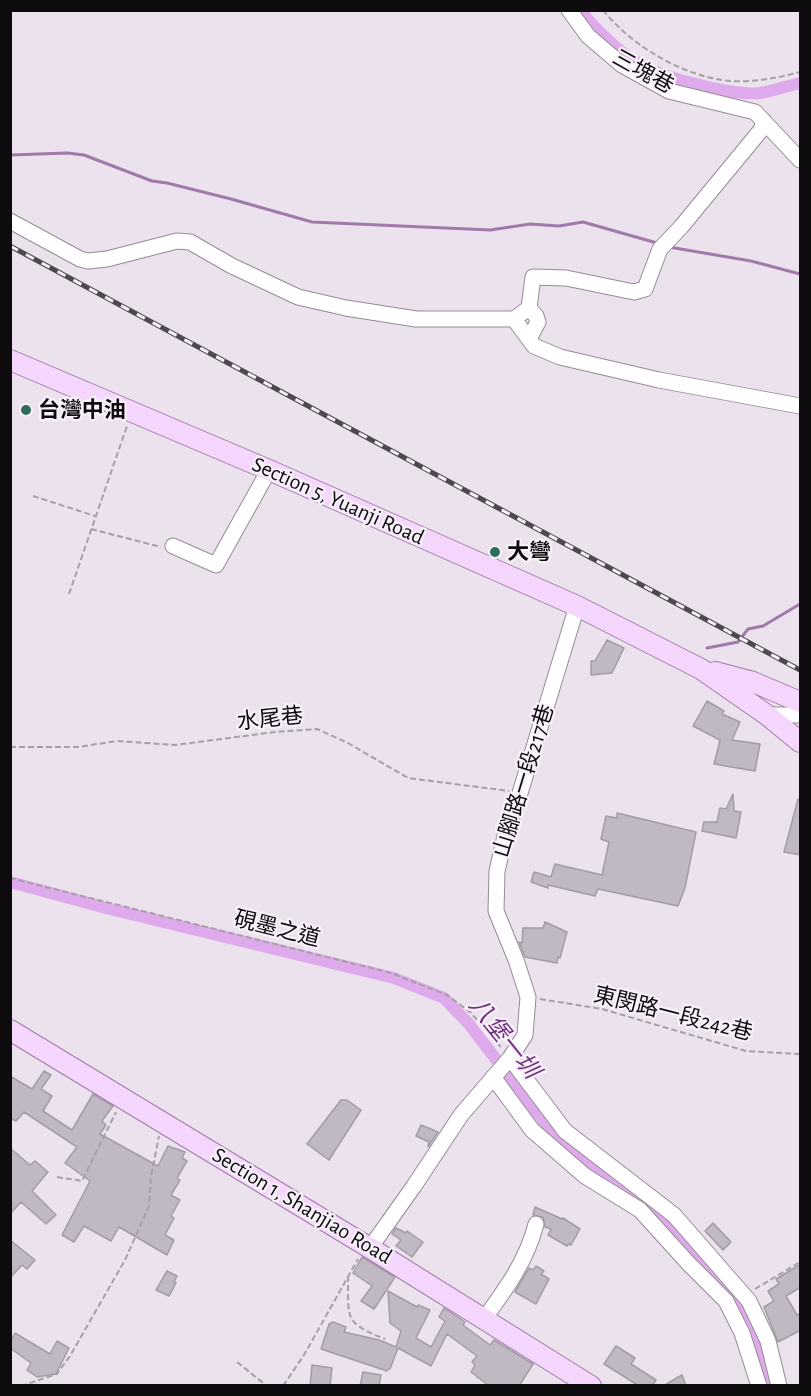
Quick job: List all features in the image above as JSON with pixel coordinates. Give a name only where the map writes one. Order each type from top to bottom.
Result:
[{"type":"main road","name":"Section 5, Yuanji Road","points":[[10,360],[269,470],[577,606],[701,669]]},
{"type":"main road","points":[[701,669],[753,682],[801,702]]},
{"type":"main road","points":[[701,669],[801,742]]},
{"type":"main road","name":"Section 1, Shanjiao Road","points":[[10,1030],[370,1248],[591,1386]]},
{"type":"street","name":"三塊巷","points":[[569,10],[588,36],[622,65],[669,91],[755,112],[801,160]]},
{"type":"street","points":[[10,222],[88,261],[107,259],[177,241],[190,242],[232,266],[298,297],[346,308],[416,319],[514,319],[529,308],[533,277],[566,278],[634,292],[645,289],[660,249],[761,130],[764,121]]},
{"type":"street","points":[[529,308],[538,322],[529,339]]},
{"type":"street","points":[[514,319],[534,346],[560,357],[659,380],[801,406]]},
{"type":"street","points":[[168,547],[216,565],[269,470]]},
{"type":"street","name":"山腳路一段217巷","points":[[496,1074],[525,1035],[528,997],[496,911],[497,871],[505,836],[577,606]]},
{"type":"street","points":[[767,715],[801,715]]},
{"type":"street","points":[[510,1058],[565,1131],[674,1215],[749,1301],[768,1341],[780,1386]]},
{"type":"street","points":[[370,1248],[461,1115],[496,1074],[532,1130],[585,1176],[640,1210],[726,1301],[742,1333],[759,1386]]},
{"type":"street","points":[[484,1319],[515,1275],[531,1243],[536,1224]]},
{"type":"path","points":[[603,10],[631,37],[659,57],[695,73],[723,80],[775,79],[801,72]]},
{"type":"path","points":[[69,594],[132,412]]},
{"type":"path","points":[[33,496],[96,516]]},
{"type":"path","points":[[91,529],[168,547]]},
{"type":"path","name":"水尾巷","points":[[10,747],[78,747],[117,741],[175,745],[317,729],[348,743],[408,778],[520,793]]},
{"type":"path","name":"硯墨之道","points":[[10,878],[391,973],[447,995],[470,1012],[510,1058]]},
{"type":"path","name":"東閔路一段242巷","points":[[528,997],[602,1009],[746,1051],[801,1054]]},
{"type":"path","points":[[57,1177],[82,1181],[123,1098]]},
{"type":"path","points":[[21,1386],[57,1374],[70,1356],[124,1260],[149,1206],[151,1177],[162,1122]]},
{"type":"path","points":[[283,1386],[362,1251],[370,1248]]},
{"type":"path","points":[[741,1292],[755,1290],[801,1262]]},
{"type":"path","points":[[348,1275],[349,1312],[352,1322],[361,1330],[384,1339]]},
{"type":"path","points":[[237,1362],[267,1386]]},
{"type":"building","points":[[607,640],[624,648],[612,673],[591,675],[591,661],[595,661]]},
{"type":"building","points":[[707,701],[724,711],[722,714],[740,722],[732,740],[760,744],[755,771],[714,764],[720,740],[693,726]]},
{"type":"building","points":[[733,794],[734,811],[741,812],[736,838],[702,831],[704,822],[717,822],[720,808],[726,809]]},
{"type":"building","points":[[798,799],[801,799],[801,855],[784,852]]},
{"type":"building","points":[[617,813],[696,832],[685,888],[678,906],[598,889],[595,896],[548,885],[548,888],[531,882],[534,872],[551,877],[555,864],[602,875],[609,842],[601,839],[606,816],[617,818]]},
{"type":"building","points":[[545,922],[567,932],[557,963],[525,957],[519,942],[522,943],[523,928],[543,928]]},
{"type":"building","points":[[44,1071],[51,1075],[41,1089],[52,1096],[43,1111],[72,1130],[93,1094],[113,1106],[102,1121],[106,1125],[100,1134],[158,1166],[168,1146],[185,1152],[182,1158],[187,1161],[177,1178],[180,1180],[171,1195],[180,1200],[171,1216],[174,1218],[165,1235],[174,1240],[167,1255],[119,1227],[111,1241],[84,1226],[74,1242],[62,1235],[90,1181],[65,1163],[77,1147],[24,1112],[16,1121],[10,1118],[10,1076],[32,1089]]},
{"type":"building","points":[[341,1100],[347,1100],[361,1110],[329,1160],[307,1144]]},
{"type":"building","points":[[421,1125],[438,1132],[428,1147],[429,1142],[416,1136]]},
{"type":"building","points":[[10,1148],[30,1165],[35,1161],[48,1172],[32,1191],[56,1215],[46,1224],[21,1202],[10,1214]]},
{"type":"building","points":[[535,1207],[563,1218],[580,1229],[571,1245],[567,1246],[548,1235],[551,1229],[545,1227],[543,1217],[533,1215]]},
{"type":"building","points":[[713,1223],[731,1242],[723,1250],[705,1231]]},
{"type":"building","points":[[396,1228],[406,1233],[407,1231],[423,1242],[412,1257],[396,1246],[401,1240],[392,1234]]},
{"type":"building","points":[[10,1240],[35,1260],[27,1269],[22,1265],[10,1278]]},
{"type":"building","points":[[362,1257],[395,1277],[374,1309],[361,1301],[372,1286],[353,1273]]},
{"type":"building","points":[[801,1264],[801,1287],[786,1296],[797,1315],[801,1313],[801,1330],[778,1342],[764,1307],[774,1301],[768,1291],[779,1284],[776,1279]]},
{"type":"building","points":[[536,1266],[544,1271],[541,1274],[549,1279],[536,1304],[515,1292],[529,1268],[533,1270]]},
{"type":"building","points":[[167,1271],[177,1276],[169,1296],[156,1290]]},
{"type":"building","points":[[388,1291],[417,1307],[418,1305],[430,1310],[416,1338],[431,1347],[445,1321],[439,1317],[444,1308],[465,1322],[463,1325],[490,1345],[494,1340],[533,1364],[519,1386],[489,1386],[471,1372],[475,1365],[472,1362],[477,1356],[447,1334],[431,1366],[398,1348],[390,1369],[387,1371],[321,1349],[329,1324],[333,1322],[346,1327],[344,1332],[379,1340],[396,1347],[401,1331],[390,1323]]},
{"type":"building","points":[[15,1333],[50,1354],[57,1341],[69,1348],[56,1374],[37,1377],[27,1370],[31,1363],[10,1348],[10,1342]]},
{"type":"building","points":[[616,1346],[635,1358],[631,1364],[656,1380],[652,1386],[639,1386],[604,1364]]},
{"type":"building","points":[[312,1365],[332,1368],[330,1386],[310,1386]]},
{"type":"building","points":[[363,1372],[381,1375],[379,1386],[360,1386]]},
{"type":"building","points":[[682,1375],[686,1386],[663,1386]]},
{"type":"waterway","points":[[580,10],[626,55],[643,66],[667,76],[717,89],[748,93],[760,93],[800,83]]},
{"type":"waterway","points":[[10,155],[67,153],[84,155],[152,181],[231,199],[312,222],[490,230],[530,224],[559,226],[583,222],[657,243]]},
{"type":"waterway","points":[[669,247],[751,261],[800,274]]},
{"type":"waterway","points":[[707,648],[738,642],[748,629],[763,626],[800,604]]},
{"type":"waterway","name":"八堡一圳","points":[[10,882],[110,909],[394,978],[444,998],[468,1023],[557,1138],[652,1209],[735,1299],[752,1330],[768,1386]]},
{"type":"railway","points":[[10,246],[800,670]]},
{"type":"place","name":"台灣中油","points":[[26,410]]},
{"type":"place","name":"大彎","points":[[495,552]]}]
